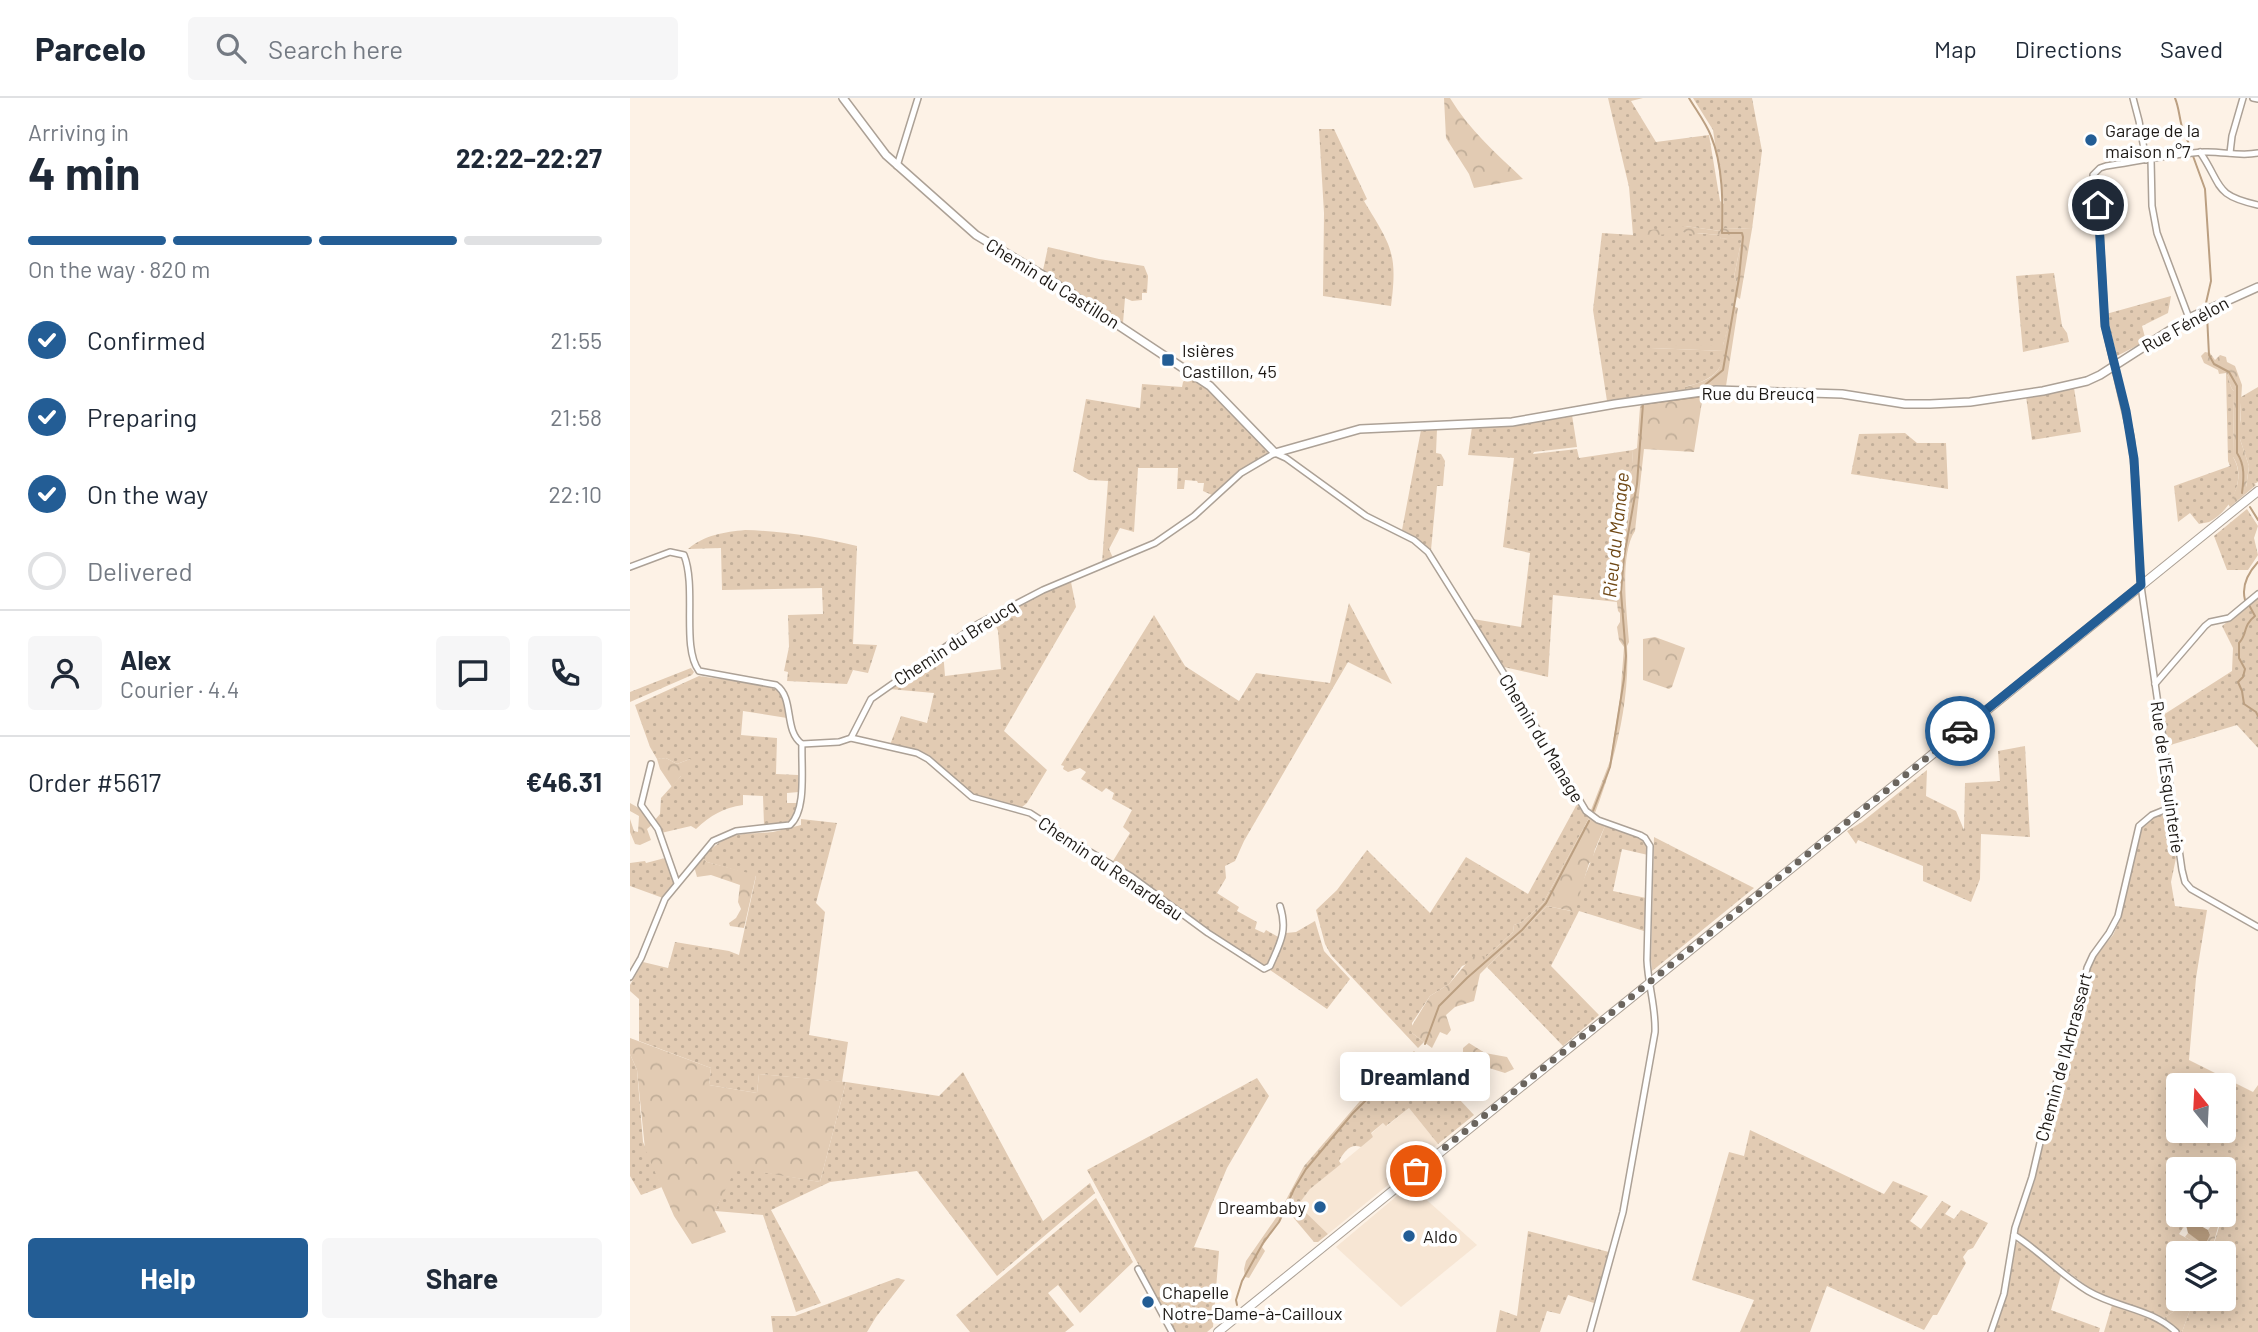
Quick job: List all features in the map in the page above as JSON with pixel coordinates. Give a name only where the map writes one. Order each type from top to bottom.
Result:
[{"type":"main road","points":[[1218,1332],[2258,491]]},
{"type":"street","name":"Chemin du Castillon","points":[[843,98],[886,155],[988,243],[1041,274],[1210,386],[1275,453]]},
{"type":"street","points":[[897,166],[918,98]]},
{"type":"street","points":[[2133,98],[2148,160],[2157,233],[2189,318]]},
{"type":"street","points":[[2230,153],[2243,98]]},
{"type":"street","points":[[2200,152],[2224,192],[2237,200],[2258,205]]},
{"type":"street","points":[[2141,585],[2134,459],[2104,317],[2094,175],[2100,168],[2200,152],[2249,155],[2258,153]]},
{"type":"street","name":"Rue Fénélon","points":[[2114,366],[2189,318],[2258,287]]},
{"type":"street","name":"Rue du Breucq","points":[[1167,536],[1195,516],[1241,473],[1275,453],[1360,429],[1512,422],[1716,390],[1842,394],[1905,404],[1970,401],[2073,385],[2101,375],[2114,366]]},
{"type":"street","name":"Chemin du Manage","points":[[1275,453],[1286,458],[1366,516],[1414,540],[1428,552],[1586,811],[1598,820],[1640,835],[1648,842],[1650,856],[1647,939],[1649,983],[1655,1016],[1651,1052],[1623,1212],[1590,1332]]},
{"type":"street","name":"Chemin du Breucq","points":[[851,738],[871,699],[978,624],[1018,601],[1140,551],[1167,536]]},
{"type":"street","points":[[630,567],[670,552],[684,555],[690,569],[691,647],[698,671],[776,685],[785,696],[792,731],[797,741],[802,744],[839,742],[851,738]]},
{"type":"street","name":"Rue de l'Esquinterie","points":[[2141,585],[2185,882],[2191,889],[2258,927]]},
{"type":"street","points":[[2154,685],[2205,626],[2210,622],[2229,618],[2258,594]]},
{"type":"street","name":"Chemin du Renardeau","points":[[851,738],[917,753],[928,759],[972,797],[1030,813],[1132,877],[1208,933],[1264,969],[1270,966],[1284,933],[1280,906]]},
{"type":"street","points":[[630,976],[641,958],[665,899],[713,841],[724,834],[748,828],[790,825],[796,819],[801,797],[802,744]]},
{"type":"street","points":[[651,764],[641,805],[657,829],[677,883]]},
{"type":"street","name":"Chemin de l'Arbrassart","points":[[1991,1332],[2004,1294],[2014,1235],[2079,1007],[2087,968],[2118,916],[2136,833],[2143,821],[2172,807]]},
{"type":"street","points":[[2014,1235],[2087,1291],[2157,1317],[2176,1332]]},
{"type":"street","points":[[1138,1269],[1172,1332]]},
{"type":"shaded area","points":[[1409,1108],[1438,1144],[1328,1234],[1298,1205],[1310,1189],[1373,1137],[1371,1134],[1383,1123],[1387,1126]]},
{"type":"shaded area","points":[[1410,1185],[1477,1245],[1401,1307],[1336,1247]]},
{"type":"shaded area","points":[[2186,1227],[2203,1227],[2210,1235],[2207,1241],[2199,1241],[2188,1233]]},
{"type":"green space","points":[[1444,98],[1450,98],[1474,131],[1523,179],[1474,188],[1469,174],[1446,138]]},
{"type":"green space","points":[[1608,98],[1643,98],[1631,101],[1656,142],[1709,135],[1720,201],[1720,231],[1685,226],[1682,228],[1683,232],[1720,235],[1721,239],[1741,236],[1741,242],[1734,277],[1737,282],[1734,306],[1723,345],[1651,345],[1651,348],[1725,351],[1717,371],[1707,379],[1685,387],[1685,390],[1607,401],[1593,310],[1602,233],[1633,235],[1629,187]]},
{"type":"green space","points":[[1693,98],[1752,98],[1762,151],[1752,229],[1723,228],[1724,204],[1713,130]]},
{"type":"green space","points":[[1319,129],[1334,129],[1367,199],[1364,201],[1386,240],[1394,273],[1391,306],[1323,296],[1324,213]]},
{"type":"green space","points":[[1720,201],[1724,204],[1723,228],[1752,229],[1740,299],[1734,295],[1737,282],[1734,277],[1741,237],[1721,239],[1719,235],[1683,232],[1641,235],[1642,231],[1685,226],[1720,231]]},
{"type":"green space","points":[[1048,247],[1144,266],[1148,276],[1147,293],[1142,293],[1142,300],[1132,301],[1125,298],[1123,323],[1043,270]]},
{"type":"green space","points":[[2054,273],[2062,326],[2069,342],[2023,352],[2016,276]]},
{"type":"green space","points":[[2171,296],[2168,313],[2142,326],[2146,341],[2117,356],[2106,314]]},
{"type":"green space","points":[[1733,306],[1738,308],[1726,386],[1685,390],[1685,387],[1706,380],[1717,372],[1724,351],[1651,348],[1650,345],[1723,345]]},
{"type":"green space","points":[[2205,352],[2210,353],[2215,360],[2220,355],[2226,357],[2227,362],[2235,366],[2242,385],[2240,420],[2243,431],[2240,439],[2249,466],[2246,487],[2253,483],[2256,485],[2230,507],[2228,504],[2237,487],[2238,475],[2233,457],[2234,391],[2226,373],[2219,374],[2218,370],[2204,363],[2201,356]]},
{"type":"green space","points":[[2226,373],[2234,391],[2233,457],[2238,475],[2234,494],[2224,510],[2209,522],[2199,524],[2190,513],[2178,522],[2174,486],[2230,466]]},
{"type":"green space","points":[[1189,375],[1221,399],[1268,451],[1267,454],[1241,469],[1212,495],[1203,491],[1204,483],[1197,481],[1185,480],[1184,489],[1177,489],[1178,468],[1138,468],[1134,532],[1120,528],[1109,549],[1113,558],[1102,563],[1108,481],[1089,480],[1073,471],[1086,399],[1140,408],[1142,384],[1182,387]]},
{"type":"green space","points":[[2258,387],[2258,482],[2246,488],[2249,466],[2240,439],[2241,397]]},
{"type":"green space","points":[[2074,388],[2081,432],[2032,440],[2026,396]]},
{"type":"green space","points":[[1703,395],[1694,452],[1644,449],[1635,531],[1627,554],[1629,642],[1626,688],[1615,752],[1595,813],[1591,810],[1610,761],[1620,699],[1624,647],[1619,640],[1617,627],[1620,613],[1615,588],[1627,533],[1633,450],[1637,448],[1640,407],[1644,402]]},
{"type":"green space","points":[[1572,415],[1577,447],[1533,454],[1577,449],[1579,458],[1633,450],[1629,512],[1618,576],[1617,602],[1553,595],[1548,677],[1504,667],[1473,619],[1521,627],[1530,553],[1503,547],[1514,458],[1468,455],[1472,427],[1515,426]]},
{"type":"green space","points":[[1437,429],[1436,453],[1441,454],[1445,461],[1443,486],[1437,486],[1431,550],[1402,530],[1421,430]]},
{"type":"green space","points":[[1905,433],[1917,443],[1946,443],[1948,489],[1851,474],[1859,434]]},
{"type":"green space","points":[[2247,509],[2258,526],[2254,538],[2258,555],[2248,570],[2227,570],[2214,536]]},
{"type":"green space","points":[[745,530],[802,535],[857,546],[853,644],[877,645],[868,673],[853,670],[847,684],[787,681],[788,672],[784,671],[789,647],[788,615],[823,614],[822,588],[722,590],[721,548],[688,549],[708,537]]},
{"type":"green space","points":[[1071,582],[1076,607],[1004,731],[1047,770],[1027,803],[1022,807],[976,796],[966,791],[926,755],[890,745],[901,716],[927,723],[934,693],[889,689],[943,651],[945,676],[1001,669],[998,631],[993,619],[1046,591]]},
{"type":"green space","points":[[2258,597],[2258,748],[2237,725],[2167,746],[2160,717],[2232,671],[2233,648],[2222,626]]},
{"type":"green space","points":[[1349,603],[1392,684],[1348,662],[1235,861],[1225,866],[1226,878],[1217,893],[1239,907],[1237,911],[1257,922],[1255,929],[1264,933],[1266,930],[1280,938],[1266,967],[1199,924],[1113,861],[1130,833],[1123,827],[1132,810],[1112,799],[1114,793],[1106,788],[1102,792],[1081,779],[1086,772],[1080,768],[1068,772],[1061,765],[1154,615],[1185,666],[1239,701],[1256,673],[1330,683]]},
{"type":"green space","points":[[1655,637],[1685,648],[1669,689],[1643,680],[1643,639]]},
{"type":"green space","points":[[691,668],[694,672],[692,675],[630,702],[630,692]]},
{"type":"green space","points":[[699,676],[773,688],[783,697],[787,718],[743,711],[741,735],[777,738],[776,774],[798,775],[799,792],[787,793],[787,803],[797,803],[791,819],[776,825],[764,825],[763,796],[743,795],[743,805],[718,813],[696,829],[691,826],[661,833],[654,821],[660,814],[661,798],[681,776],[681,772],[687,771],[690,759],[677,764],[666,758],[657,759],[635,705]]},
{"type":"green space","points":[[2025,746],[2030,837],[1981,834],[1980,879],[1971,902],[1923,881],[1923,866],[1858,840],[1856,844],[1847,831],[1927,770],[1926,796],[1956,811],[1964,830],[1965,783],[2000,781],[1998,751]]},
{"type":"green space","points":[[666,758],[677,764],[690,759],[695,761],[695,772],[681,772],[672,787],[657,759]]},
{"type":"green space","points":[[630,803],[644,811],[653,824],[647,829],[651,840],[640,845],[635,844],[630,832],[630,819],[634,831],[638,832],[639,816],[630,811]]},
{"type":"green space","points":[[1577,804],[1589,818],[1543,903],[1522,922],[1514,925],[1513,932],[1487,956],[1462,966],[1449,984],[1430,996],[1412,1023],[1412,1033],[1424,1042],[1418,1048],[1331,955],[1325,944],[1316,910],[1337,890],[1367,850],[1430,913],[1466,857],[1528,894]]},
{"type":"green space","points":[[2166,813],[2170,815],[2176,858],[2171,882],[2175,906],[2207,910],[2196,978],[2189,1060],[2215,1073],[2166,1073],[2166,1143],[2236,1143],[2236,1084],[2253,1092],[2258,1085],[2258,1332],[2182,1332],[2190,1311],[2236,1311],[2236,1241],[2215,1241],[2219,1227],[2236,1227],[2236,1157],[2166,1157],[2166,1227],[2184,1227],[2179,1234],[2192,1241],[2166,1241],[2166,1311],[2174,1311],[2164,1318],[2096,1293],[2017,1231],[2035,1180],[2043,1136],[2080,1017],[2090,968],[2120,920],[2139,833],[2154,818]]},
{"type":"green space","points":[[1589,818],[1605,826],[1592,862],[1589,863],[1575,910],[1547,906],[1480,974],[1474,1001],[1455,1007],[1446,1015],[1451,1030],[1447,1035],[1440,1032],[1432,1048],[1412,1033],[1410,1029],[1430,996],[1449,984],[1472,957],[1487,956],[1513,932],[1514,925],[1522,922],[1543,903]]},
{"type":"green space","points":[[801,819],[837,823],[816,903],[825,912],[809,1035],[848,1042],[842,1082],[759,1074],[757,1093],[709,1085],[711,1068],[639,1041],[639,999],[630,991],[630,985],[643,962],[668,968],[675,942],[739,955],[756,876],[707,862],[702,858],[727,838],[801,825]]},
{"type":"green space","points":[[1605,826],[1638,837],[1647,845],[1648,855],[1622,849],[1613,891],[1646,898],[1644,931],[1579,911],[1551,966],[1599,1015],[1563,1046],[1487,967],[1547,906],[1571,911]]},
{"type":"green space","points":[[1654,837],[1754,888],[1652,971],[1651,959]]},
{"type":"green space","points":[[665,858],[675,882],[663,898],[630,886],[630,863],[646,863]]},
{"type":"green space","points":[[702,858],[707,862],[756,875],[744,928],[730,926],[729,923],[741,909],[738,902],[740,885],[711,875],[697,877],[694,866]]},
{"type":"green space","points":[[1315,921],[1324,951],[1350,979],[1327,1009],[1270,970],[1286,933],[1296,932]]},
{"type":"green space","points":[[630,1038],[711,1068],[709,1085],[757,1093],[759,1074],[846,1082],[820,1182],[736,1168],[715,1211],[726,1232],[692,1244],[674,1216],[645,1149],[637,1070],[630,1054]]},
{"type":"green space","points":[[1469,1043],[1485,1053],[1507,1057],[1514,1069],[1505,1073],[1470,1062],[1463,1057],[1463,1048]]},
{"type":"green space","points":[[1414,1051],[1474,1115],[1438,1144],[1409,1108],[1386,1126],[1383,1123],[1361,1147],[1348,1149],[1339,1161],[1341,1164],[1310,1189],[1298,1205],[1328,1234],[1314,1242],[1287,1210],[1294,1199],[1288,1196],[1304,1166],[1366,1094]]},
{"type":"green space","points":[[630,1054],[637,1070],[643,1142],[662,1187],[641,1195],[630,1176]]},
{"type":"green space","points":[[963,1072],[1043,1221],[1090,1183],[1095,1193],[997,1276],[917,1171],[830,1182],[771,1210],[821,1303],[796,1312],[763,1215],[715,1211],[735,1167],[820,1182],[846,1082],[939,1096]]},
{"type":"green space","points":[[1257,1078],[1269,1096],[1227,1168],[1194,1247],[1219,1251],[1213,1327],[1207,1332],[1175,1332],[1087,1170]]},
{"type":"green space","points":[[1750,1130],[1884,1194],[1893,1181],[1928,1196],[1910,1221],[1921,1229],[1942,1201],[1951,1206],[1945,1214],[1954,1219],[1961,1210],[1988,1223],[1973,1248],[1963,1257],[1966,1263],[1937,1315],[1933,1315],[1924,1330],[1827,1286],[1810,1332],[1740,1332],[1754,1300],[1692,1280],[1729,1152],[1744,1156]]},
{"type":"green space","points":[[1288,1196],[1294,1199],[1262,1247],[1265,1251],[1249,1278],[1245,1277],[1246,1261]]},
{"type":"green space","points":[[1096,1198],[1133,1262],[1080,1313],[1058,1285],[1048,1293],[1074,1325],[1065,1332],[970,1332],[956,1315]]},
{"type":"green space","points":[[2210,1227],[2218,1227],[2214,1241],[2206,1241],[2210,1235],[2208,1230]]},
{"type":"green space","points":[[1528,1231],[1609,1252],[1594,1303],[1568,1295],[1560,1314],[1547,1311],[1540,1332],[1496,1332],[1500,1310],[1517,1316]]},
{"type":"green space","points":[[2188,1233],[2200,1241],[2192,1241],[2185,1237]]},
{"type":"green space","points":[[2015,1242],[2022,1244],[2061,1275],[2051,1310],[2100,1328],[2099,1332],[1993,1332],[2009,1284]]},
{"type":"green space","points":[[897,1278],[905,1280],[867,1332],[773,1332],[771,1316],[795,1316]]},
{"type":"green space","points":[[2112,1305],[2156,1319],[2170,1332],[2104,1332]]},
{"type":"green space","points":[[2174,1311],[2190,1311],[2182,1332],[2164,1318]]},
{"type":"waterway","name":"Rieu du Manage","points":[[1689,98],[1709,131],[1718,159],[1722,233],[1742,233],[1743,237],[1739,278],[1723,370],[1705,385]]},
{"type":"waterway","points":[[2175,98],[2182,129],[2191,150]]},
{"type":"waterway","points":[[2193,156],[2205,189],[2211,281],[2206,303]]},
{"type":"waterway","points":[[2207,315],[2209,355],[2214,364],[2229,372],[2237,386],[2237,453],[2243,472],[2242,493]]},
{"type":"waterway","name":"Rieu du Manage","points":[[1593,811],[1610,767],[1624,679],[1626,656],[1621,592],[1624,557],[1637,484],[1643,404],[1704,396]]},
{"type":"waterway","points":[[2250,507],[2258,520]]},
{"type":"waterway","points":[[2245,600],[2246,580],[2258,562]]},
{"type":"waterway","points":[[2249,605],[2255,616],[2248,623],[2239,643],[2239,658],[2245,669],[2238,682],[2244,704],[2258,716]]},
{"type":"waterway","name":"Rieu du Manage","points":[[1425,1044],[1439,1006],[1522,930],[1546,903],[1589,821]]},
{"type":"waterway","name":"Rieu du Manage","points":[[1237,1305],[1242,1281],[1263,1243],[1279,1222],[1306,1169],[1353,1113],[1414,1053]]},
{"type":"way so far","points":[[1416,1171],[1960,731]]},
{"type":"place","name":"Garage de la maison n°7","points":[[2091,140]]},
{"type":"place","name":"Isières Castillon, 45","points":[[1168,360]]},
{"type":"place","name":"Dreamland","points":[[1416,1171]]},
{"type":"place","name":"Dreambaby","points":[[1320,1207]]},
{"type":"place","name":"Aldo","points":[[1409,1236]]},
{"type":"place","name":"Chapelle Notre-Dame-à-Cailloux","points":[[1148,1302]]},
{"type":"route","points":[[1960,731],[2141,585],[2134,459],[2126,411],[2105,326],[2098,205]]}]
